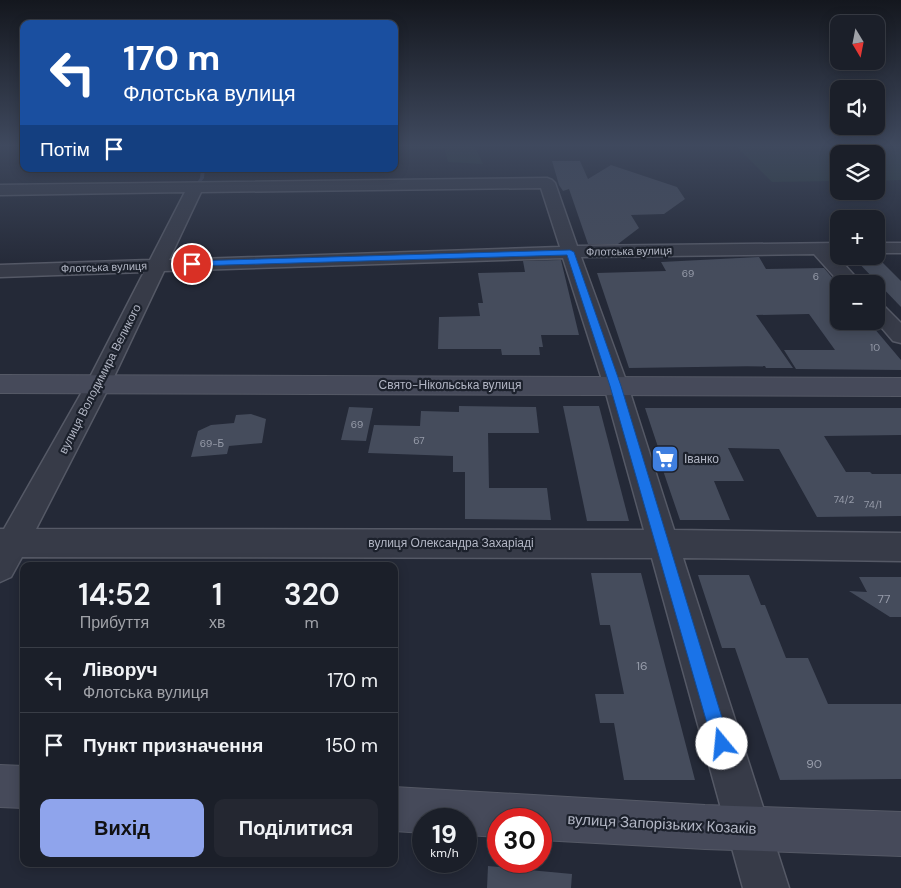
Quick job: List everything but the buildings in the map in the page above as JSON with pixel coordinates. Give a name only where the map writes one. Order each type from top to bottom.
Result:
[{"type":"main road","name":"Свято-Нікольська вулиця","points":[[0,384],[901,387]]},
{"type":"main road","points":[[0,786],[20,787]]},
{"type":"main road","name":"вулиця Запорізьких Козаків","points":[[398,809],[748,828],[901,834]]},
{"type":"street","points":[[0,190],[305,186]]},
{"type":"street","points":[[548,186],[616,386],[766,888]]},
{"type":"street","name":"вулиця Володимира Великого","points":[[4,551],[99,383],[195,188]]},
{"type":"street","points":[[819,248],[844,275]]},
{"type":"street","name":"Флотська вулиця","points":[[0,271],[158,264],[570,252],[830,248]]},
{"type":"street","points":[[885,248],[901,248]]},
{"type":"street","points":[[885,319],[901,336]]},
{"type":"street","name":"вулиця Олександра Захаріаді","points":[[4,551],[663,544],[901,547]]},
{"type":"place","name":"Іванко","points":[[665,459]]},
{"type":"route","points":[[192,264],[570,252],[616,386],[722,744]]}]
